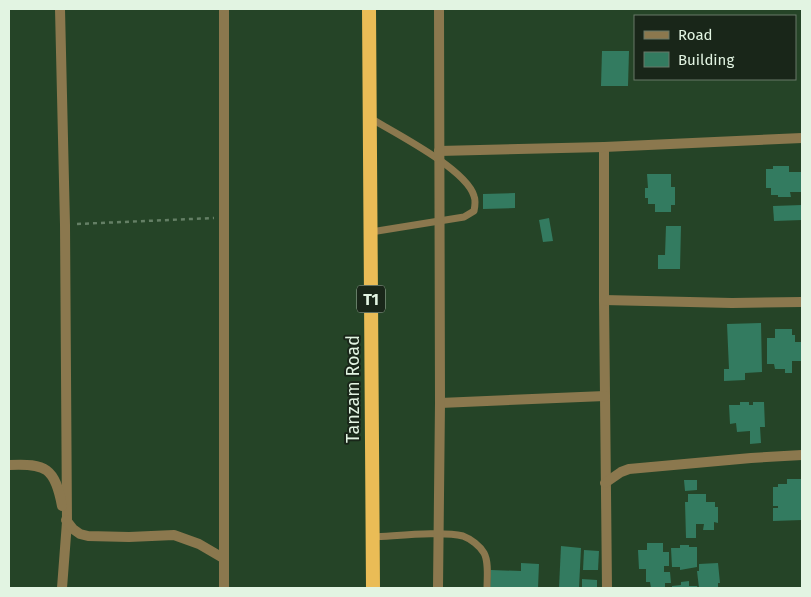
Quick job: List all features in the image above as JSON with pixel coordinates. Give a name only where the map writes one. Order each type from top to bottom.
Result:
[{"type":"highway","name":"Tanzam Road","points":[[369,9],[373,588]]},
{"type":"street","points":[[60,9],[65,224],[67,522],[62,588]]},
{"type":"street","points":[[224,9],[224,588]]},
{"type":"street","points":[[438,588],[440,403],[439,9]]},
{"type":"street","points":[[439,156],[802,138]]},
{"type":"street","points":[[604,147],[607,588]]},
{"type":"street","points":[[604,300],[732,303],[802,302]]},
{"type":"street","points":[[440,403],[605,396]]},
{"type":"street","points":[[605,483],[628,469],[802,455]]},
{"type":"street","points":[[9,465],[33,464],[47,470],[57,486],[67,522],[80,534],[88,536],[129,537],[174,535],[199,544],[223,558]]},
{"type":"lane","points":[[370,118],[439,156],[463,179],[474,196],[475,204],[474,211],[470,214],[371,232]]},
{"type":"lane","points":[[373,537],[438,535],[462,536],[469,539],[481,548],[485,555],[487,588]]},
{"type":"path","points":[[65,224],[223,218]]},
{"type":"building","points":[[602,51],[629,51],[628,86],[601,86]]},
{"type":"building","points":[[773,166],[789,166],[789,172],[801,172],[801,192],[790,192],[791,197],[771,195],[771,188],[766,188],[766,169],[773,169]]},
{"type":"building","points":[[647,174],[671,174],[671,187],[675,187],[675,205],[671,205],[671,212],[655,212],[655,204],[648,204],[648,198],[645,198],[645,188],[648,188]]},
{"type":"building","points":[[515,193],[515,208],[483,209],[483,194]]},
{"type":"building","points":[[802,205],[802,220],[774,221],[773,206]]},
{"type":"building","points":[[549,218],[553,241],[543,242],[539,220]]},
{"type":"building","points":[[666,226],[681,226],[680,269],[658,269],[658,255],[665,255]]},
{"type":"building","points":[[761,323],[762,372],[745,373],[745,380],[724,381],[724,369],[729,369],[727,324]]},
{"type":"building","points":[[775,329],[792,329],[792,335],[795,335],[795,342],[802,342],[802,361],[792,361],[792,373],[785,373],[785,369],[775,369],[774,364],[767,364],[767,338],[775,338]]},
{"type":"building","points":[[740,402],[749,402],[749,405],[753,405],[753,402],[764,402],[765,427],[760,427],[761,443],[750,444],[750,431],[737,432],[736,423],[730,424],[729,405],[740,405]]},
{"type":"building","points":[[787,479],[802,479],[802,520],[773,521],[773,508],[778,508],[778,506],[773,506],[773,487],[778,487],[778,484],[787,484]]},
{"type":"building","points":[[684,480],[697,480],[697,490],[685,491]]},
{"type":"building","points":[[688,494],[706,494],[706,502],[715,502],[715,507],[718,507],[718,523],[714,522],[714,530],[703,530],[704,524],[696,524],[696,538],[686,538],[685,502],[688,502]]},
{"type":"building","points":[[647,543],[663,543],[663,552],[669,552],[669,566],[664,566],[664,572],[670,572],[671,583],[665,583],[665,588],[651,588],[650,582],[646,582],[646,569],[639,569],[638,550],[647,550]]},
{"type":"building","points":[[680,545],[697,547],[697,567],[680,570],[680,567],[672,567],[671,548],[680,548]]},
{"type":"building","points":[[561,546],[581,548],[579,588],[559,588]]},
{"type":"building","points":[[584,550],[599,551],[598,570],[583,570]]},
{"type":"building","points":[[521,563],[539,564],[538,588],[490,588],[491,570],[521,571]]},
{"type":"building","points":[[718,563],[720,583],[718,583],[718,588],[699,588],[697,571],[699,571],[699,564]]},
{"type":"building","points":[[582,579],[597,580],[597,588],[582,588]]},
{"type":"building","points":[[689,581],[689,586],[697,586],[698,588],[672,588],[672,586],[681,585],[681,582]]}]
